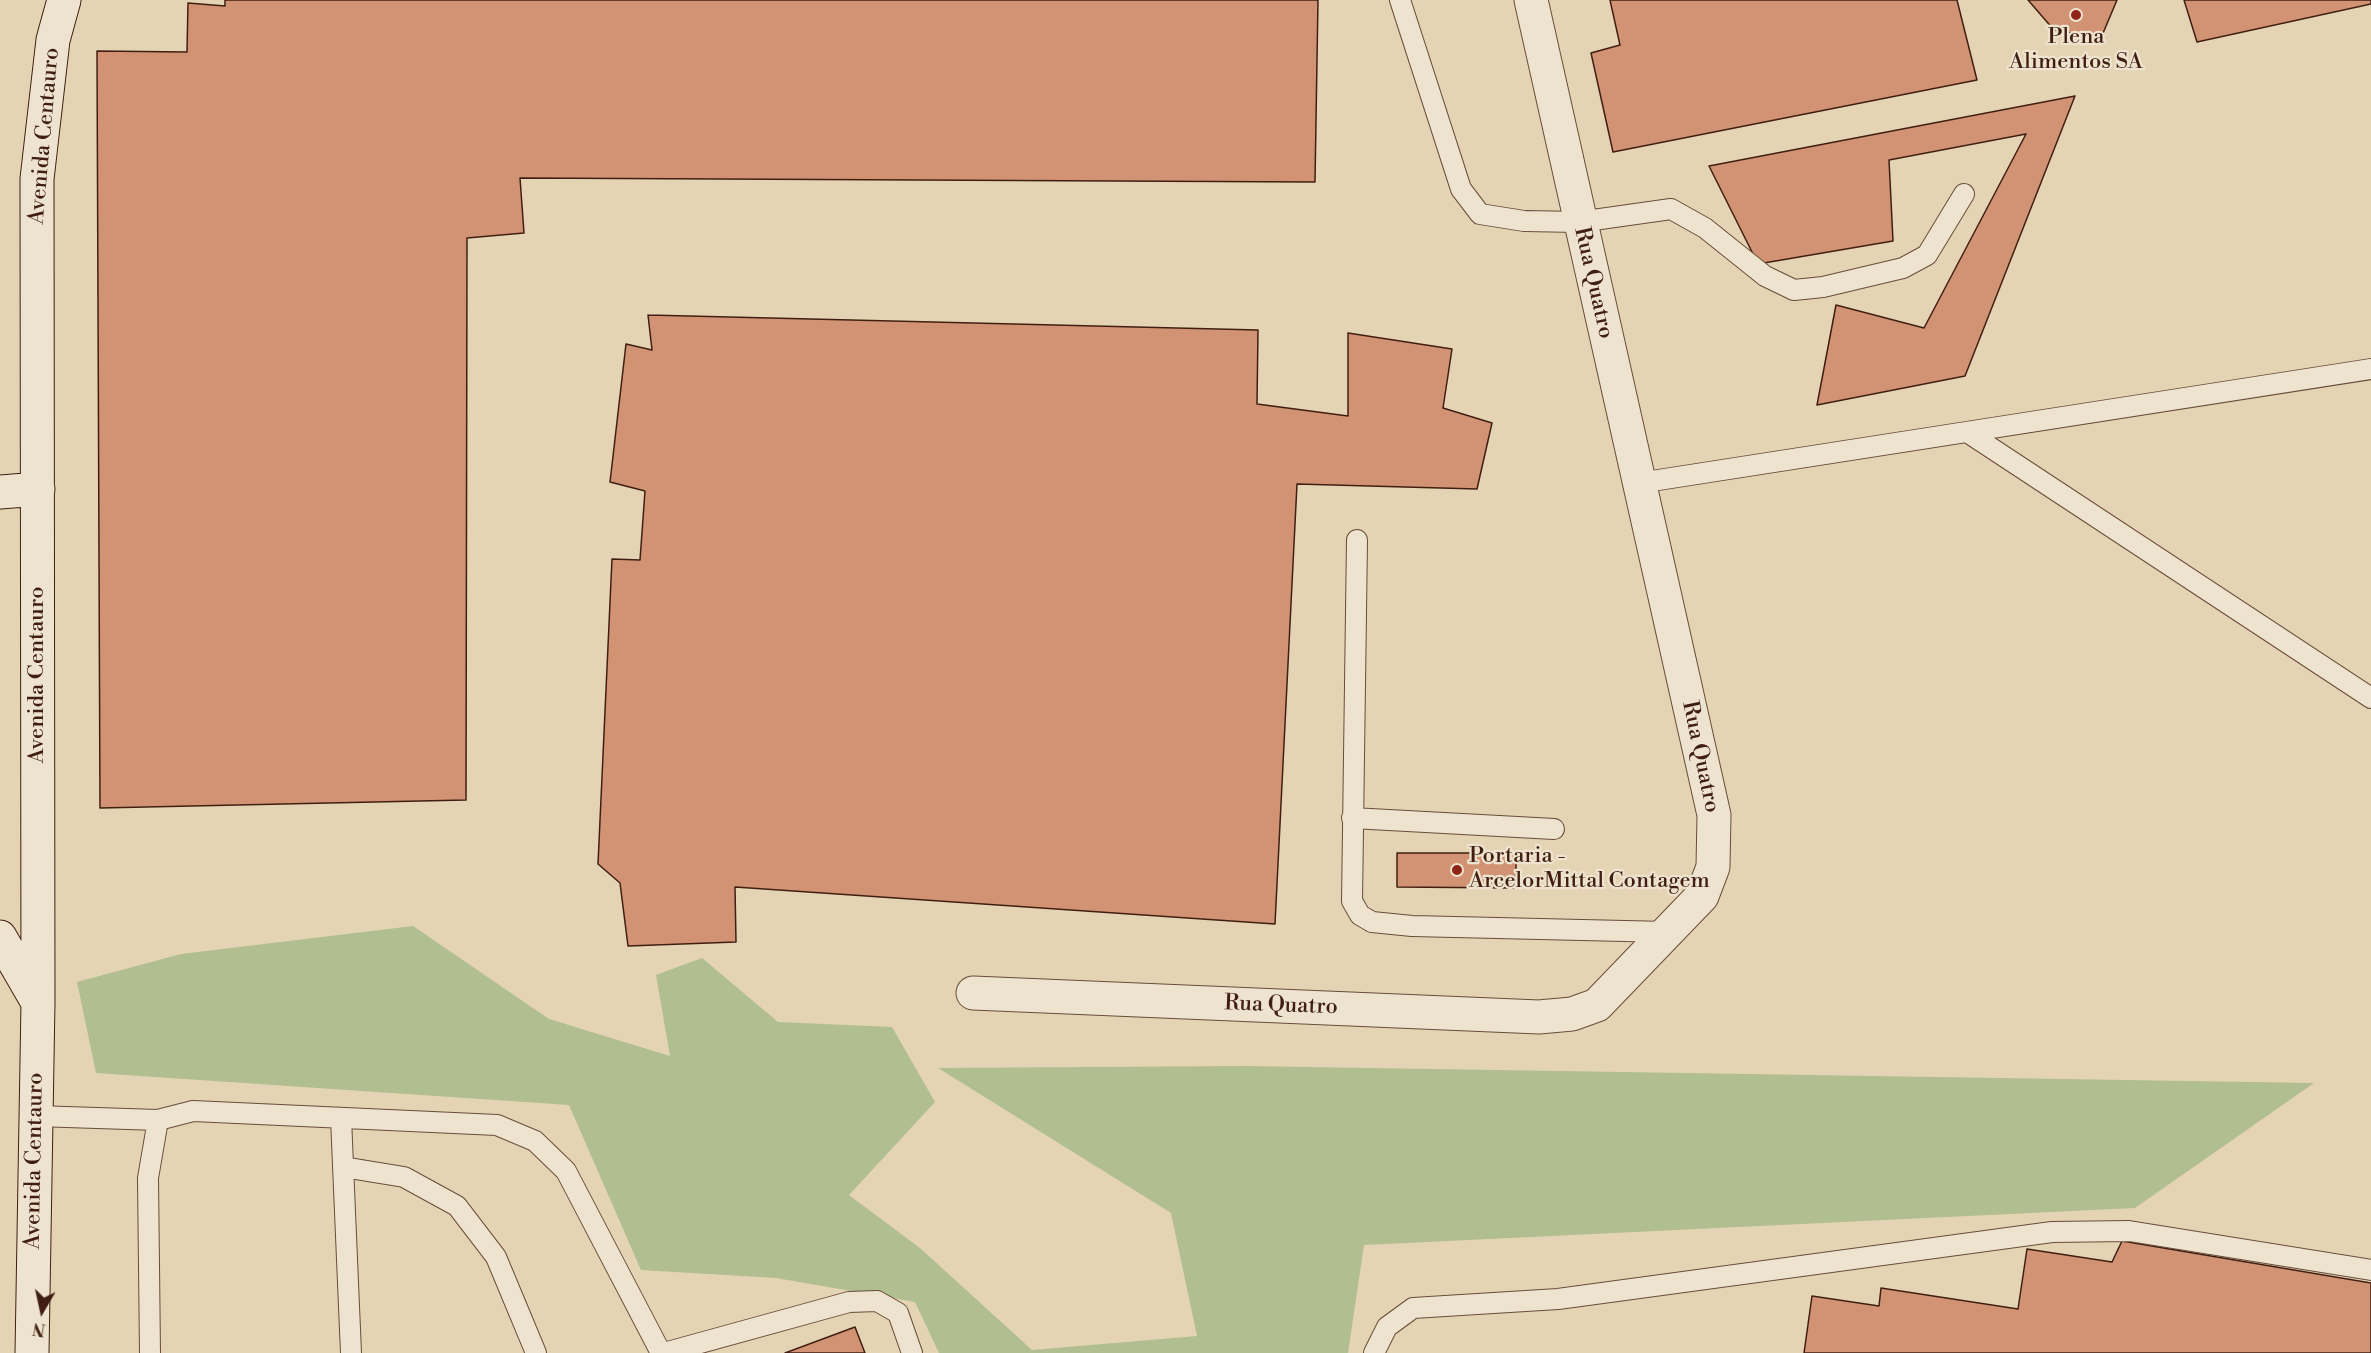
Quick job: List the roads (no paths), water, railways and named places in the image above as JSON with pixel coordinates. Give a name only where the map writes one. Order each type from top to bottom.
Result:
[{"type":"street","name":"Avenida Centauro","points":[[32,1353],[38,1002],[37,179],[53,40],[64,0]]},
{"type":"street","name":"Rua Quatro","points":[[973,993],[1539,1017],[1572,1014],[1597,1005],[1702,896],[1713,867],[1714,815],[1579,222],[1531,0]]},
{"type":"street","points":[[0,492],[38,489]]},
{"type":"street","points":[[0,937],[38,1002]]},
{"type":"lane","points":[[1400,0],[1461,189],[1480,214],[1524,221],[1579,222],[1671,209],[1706,228],[1765,276],[1794,290],[1823,287],[1903,268],[1927,255],[1964,194]]},
{"type":"lane","points":[[1639,483],[2371,369]]},
{"type":"lane","points":[[1967,432],[2371,698]]},
{"type":"lane","points":[[1357,540],[1352,901],[1360,915],[1372,922],[1413,926],[1667,932]]},
{"type":"lane","points":[[1352,818],[1554,829]]},
{"type":"lane","points":[[36,1116],[158,1119],[194,1111],[496,1125],[535,1141],[566,1171],[662,1353],[849,1302],[877,1302],[898,1313],[912,1353]]},
{"type":"lane","points":[[341,1118],[351,1353]]},
{"type":"lane","points":[[150,1353],[147,1178],[158,1119]]},
{"type":"lane","points":[[343,1167],[404,1177],[457,1206],[496,1257],[536,1353]]},
{"type":"lane","points":[[1374,1353],[1387,1327],[1413,1308],[1558,1299],[2052,1232],[2129,1231],[2371,1270]]},
{"type":"place","name":"Plena Alimentos SA","points":[[2076,15]]},
{"type":"place","name":"Portaria - ArcelorMittal Contagem","points":[[1457,870]]}]
